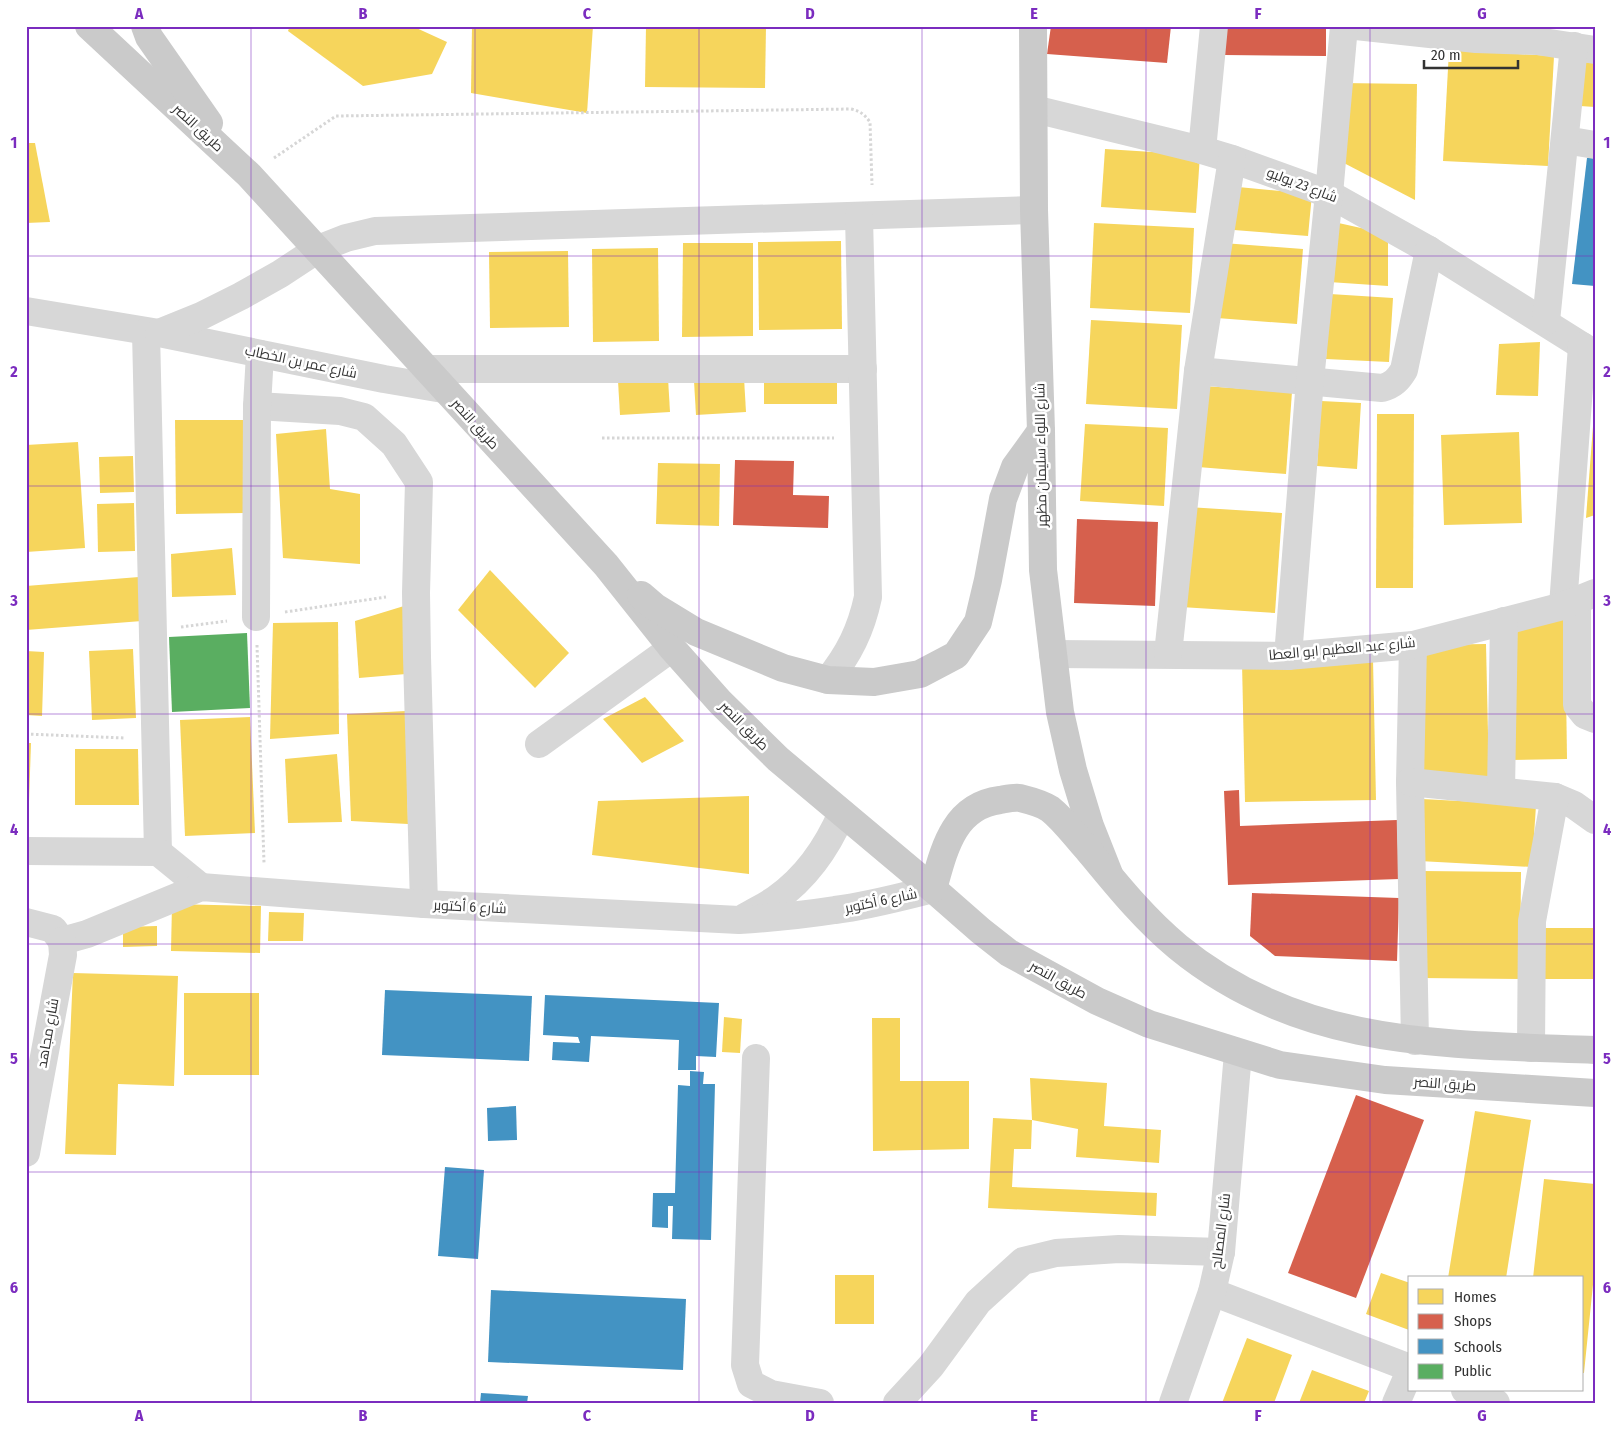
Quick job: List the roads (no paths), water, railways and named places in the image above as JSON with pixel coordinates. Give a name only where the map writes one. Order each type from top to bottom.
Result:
[{"type":"main road","name":"طريق النصر","points":[[89,26],[249,175],[606,565],[672,648],[720,702],[778,759],[1002,947],[1047,975],[1097,1002],[1149,1024],[1280,1065],[1385,1080],[1595,1092]]},
{"type":"main road","points":[[146,26],[149,36],[200,110],[249,175]]},
{"type":"main road","name":"شارع اللواء سليمان مظهر","points":[[1033,26],[1034,210],[1043,570],[1060,712],[1073,770],[1090,826],[1109,874]]},
{"type":"main road","points":[[606,565],[655,607],[696,632],[783,668],[828,680],[874,682],[920,674],[956,655],[978,622],[1003,499],[1015,467],[1041,431]]},
{"type":"main road","points":[[933,889],[944,848],[960,820],[987,802],[1018,797],[1048,807],[1070,828],[1142,913],[1178,947],[1218,976],[1253,996],[1309,1019],[1357,1032],[1415,1041],[1595,1050]]},
{"type":"street","points":[[1202,150],[1214,26]]},
{"type":"street","points":[[1288,656],[1310,380],[1344,26]]},
{"type":"street","points":[[1356,26],[1476,33],[1584,48],[1564,140],[1546,321]]},
{"type":"street","name":"شارع 23 يوليو","points":[[1034,109],[1202,150],[1329,194],[1429,250],[1546,321],[1588,350]]},
{"type":"street","points":[[1564,140],[1595,145]]},
{"type":"street","points":[[1168,654],[1198,371],[1232,159]]},
{"type":"street","points":[[158,852],[153,631],[153,332],[201,316],[241,296],[280,274],[318,249],[346,238],[375,231],[1034,210]]},
{"type":"street","points":[[828,680],[850,650],[858,633],[868,597],[862,369],[866,216]]},
{"type":"street","points":[[1198,371],[1382,388],[1392,385],[1400,378],[1404,370],[1429,250]]},
{"type":"street","name":"شارع عمر بن الخطاب","points":[[26,311],[153,332],[384,380],[443,389]]},
{"type":"street","points":[[1588,350],[1578,600],[1578,705],[1585,715],[1595,718]]},
{"type":"street","points":[[256,617],[260,354]]},
{"type":"street","points":[[425,369],[862,369]]},
{"type":"street","points":[[258,406],[340,411],[364,417],[394,444],[419,482],[416,593],[424,904]]},
{"type":"street","name":"شارع عبد العظيم ابو العطا","points":[[1052,654],[1288,656],[1413,645],[1578,600]]},
{"type":"street","points":[[1501,790],[1504,621]]},
{"type":"street","points":[[1413,645],[1410,782],[1415,1041]]},
{"type":"street","points":[[539,744],[672,648]]},
{"type":"street","points":[[1410,782],[1555,797],[1574,804],[1595,820]]},
{"type":"street","points":[[1531,1048],[1532,921],[1555,797]]},
{"type":"street","points":[[739,920],[775,900],[796,882],[816,861],[831,837],[842,813]]},
{"type":"street","points":[[26,851],[158,852],[201,887]]},
{"type":"street","name":"شارع 6 أكتوبر","points":[[62,941],[87,934],[201,887],[424,904],[739,920],[837,910],[933,889]]},
{"type":"street","points":[[26,922],[53,929],[62,941]]},
{"type":"street","name":"شارع مجاهد","points":[[26,1153],[63,955],[62,941]]},
{"type":"street","name":"شارع المصالح","points":[[1173,1403],[1212,1292],[1221,1252],[1238,1053]]},
{"type":"street","points":[[756,1058],[745,1366],[751,1384],[764,1391],[820,1403]]},
{"type":"street","points":[[897,1403],[931,1366],[978,1302],[1023,1261],[1056,1254],[1119,1249],[1221,1252]]},
{"type":"street","points":[[1212,1292],[1408,1369]]},
{"type":"street","points":[[1396,1403],[1408,1375]]},
{"type":"street","points":[[1470,1392],[1496,1403]]}]
